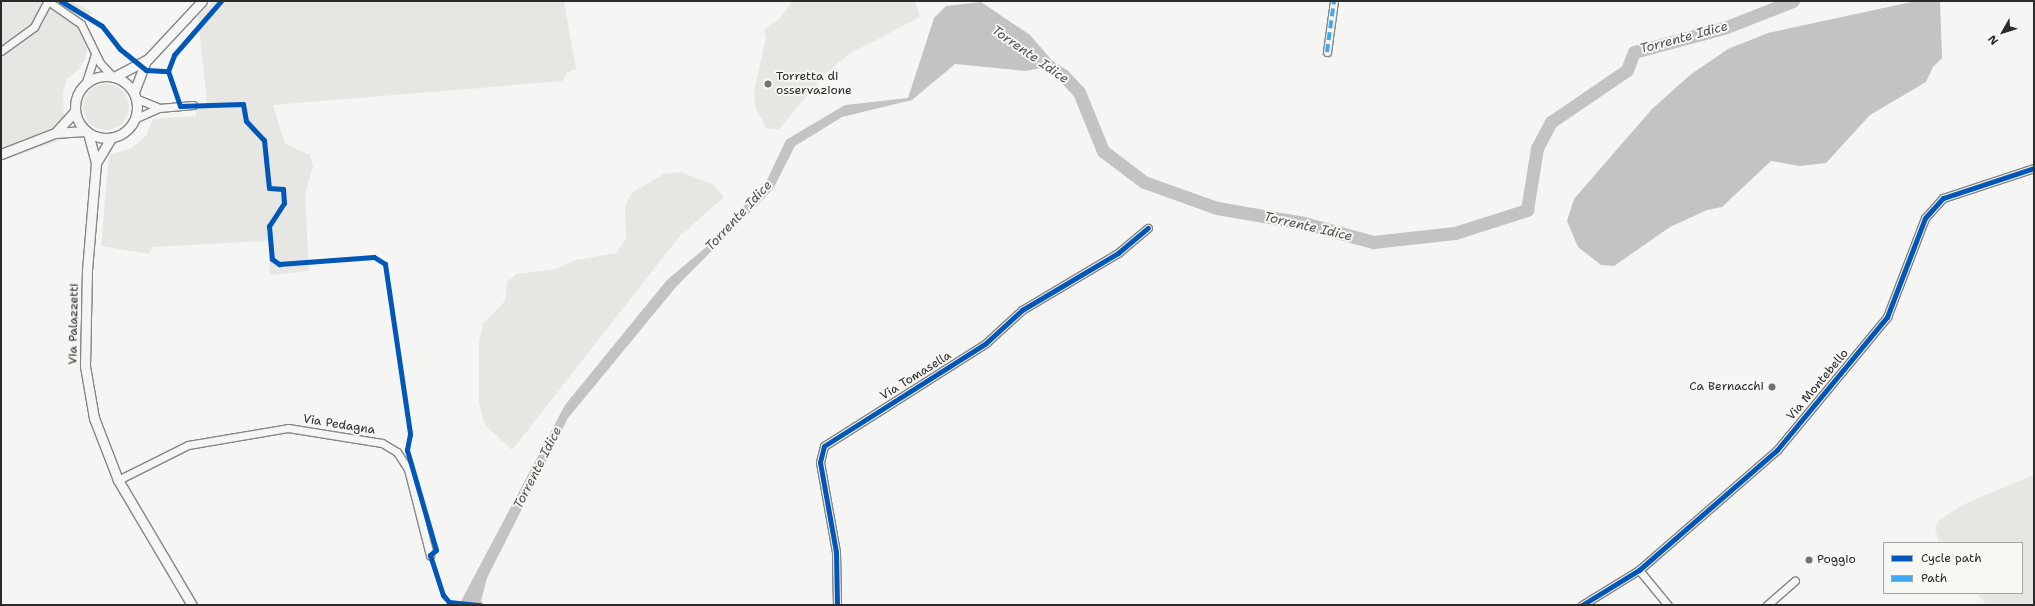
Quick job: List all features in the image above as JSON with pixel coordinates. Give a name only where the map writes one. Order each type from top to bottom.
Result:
[{"type":"main road","points":[[1,154],[55,133],[87,132],[110,138],[129,128],[137,112],[134,95],[135,82],[148,59],[202,1]]},
{"type":"main road","points":[[55,133],[75,111],[79,90],[86,82],[99,76],[113,76],[148,59]]},
{"type":"main road","points":[[113,76],[134,95]]},
{"type":"main road","points":[[75,111],[87,132]]},
{"type":"main road","name":"Via Palazzetti","points":[[87,132],[96,163],[87,270],[85,366],[94,418],[118,480],[192,605]]},
{"type":"main road","name":"Via Palazzetti","points":[[96,163],[110,138]]},
{"type":"street","points":[[1,51],[34,27],[48,1],[81,24],[95,54],[113,76]]},
{"type":"street","points":[[1327,52],[1334,1]]},
{"type":"street","points":[[86,82],[95,54]]},
{"type":"street","points":[[134,95],[159,108]]},
{"type":"street","points":[[134,119],[159,108],[193,105]]},
{"type":"street","name":"Via Montebello","points":[[1582,605],[1639,570],[1777,450],[1882,323],[1925,218],[1943,198],[2034,168]]},
{"type":"street","name":"Via Tomasella","points":[[836,605],[836,552],[820,462],[824,446],[986,343],[1022,310],[1118,253],[1148,228]]},
{"type":"street","name":"Via Pedagna","points":[[118,480],[188,445],[288,428],[382,443],[398,452],[408,469],[430,555]]},
{"type":"street","points":[[1639,570],[1668,605]]},
{"type":"street","points":[[1767,605],[1795,581]]},
{"type":"shaded area","points":[[1,1],[72,1],[93,13],[79,19],[87,44],[86,57],[79,69],[67,79],[63,93],[64,121],[73,136],[1,161]]},
{"type":"shaded area","points":[[213,1],[564,1],[576,69],[566,73],[563,81],[273,105],[285,144],[310,155],[313,166],[305,195],[309,271],[270,275],[268,241],[152,247],[150,254],[101,246],[109,155],[132,148],[146,136],[153,119],[196,116],[195,105],[207,104],[198,16]]},
{"type":"shaded area","points":[[793,1],[915,1],[920,17],[849,54],[825,74],[779,129],[767,129],[756,109],[754,91],[766,39],[764,29],[779,19]]},
{"type":"shaded area","points":[[101,84],[111,84],[119,88],[125,94],[129,102],[129,112],[125,120],[119,126],[111,130],[101,130],[93,126],[87,120],[83,112],[83,102],[87,94],[93,88]]},
{"type":"shaded area","points":[[680,172],[713,184],[724,197],[679,237],[512,450],[484,424],[479,401],[479,341],[483,324],[505,301],[507,282],[517,274],[556,269],[575,260],[616,253],[626,239],[625,205],[633,192],[664,174]]},
{"type":"shaded area","points":[[2034,475],[2034,605],[1987,605],[1977,594],[2023,594],[2023,542],[1939,542],[1935,528],[1940,519],[1969,502]]},
{"type":"water","points":[[1916,1],[1940,1],[1942,58],[1933,67],[1926,82],[1870,115],[1826,163],[1800,166],[1771,161],[1722,207],[1707,210],[1670,227],[1614,266],[1601,265],[1578,247],[1567,221],[1574,199],[1652,109],[1690,75],[1728,49],[1768,33]]},
{"type":"water","points":[[981,2],[1030,35],[1056,65],[1026,71],[955,64],[912,100],[842,117],[795,146],[773,189],[676,287],[568,418],[487,578],[481,601],[484,605],[459,605],[565,405],[667,280],[711,243],[767,180],[786,140],[845,105],[908,98],[934,18],[946,6]]},
{"type":"waterway","name":"Torrente Idice","points":[[1035,57],[1063,75],[1079,92],[1103,151],[1144,182],[1217,208],[1304,223],[1373,242],[1455,233],[1527,210],[1537,148],[1551,122],[1627,70],[1634,52],[1724,28],[1793,1]]},
{"type":"marked path","points":[[1327,52],[1334,1]]},
{"type":"cycle path","points":[[61,1],[102,26],[120,49],[146,70],[168,71],[180,106],[243,104],[246,121],[264,140],[269,188],[283,189],[284,203],[269,226],[272,259],[279,264],[374,257],[385,264],[410,434],[407,450],[436,550],[430,555],[443,595],[449,602],[480,605]]},
{"type":"cycle path","points":[[168,71],[174,55],[221,1]]},
{"type":"cycle path","points":[[1582,605],[1639,570],[1777,450],[1887,317],[1925,218],[1943,198],[2034,168]]},
{"type":"cycle path","points":[[837,605],[836,552],[820,462],[824,446],[986,343],[1022,310],[1118,253],[1148,228]]},
{"type":"place","name":"Torretta di osservazione","points":[[768,84]]},
{"type":"place","name":"Ca Bernacchi","points":[[1772,387]]},
{"type":"place","name":"Poggio","points":[[1809,560]]}]
